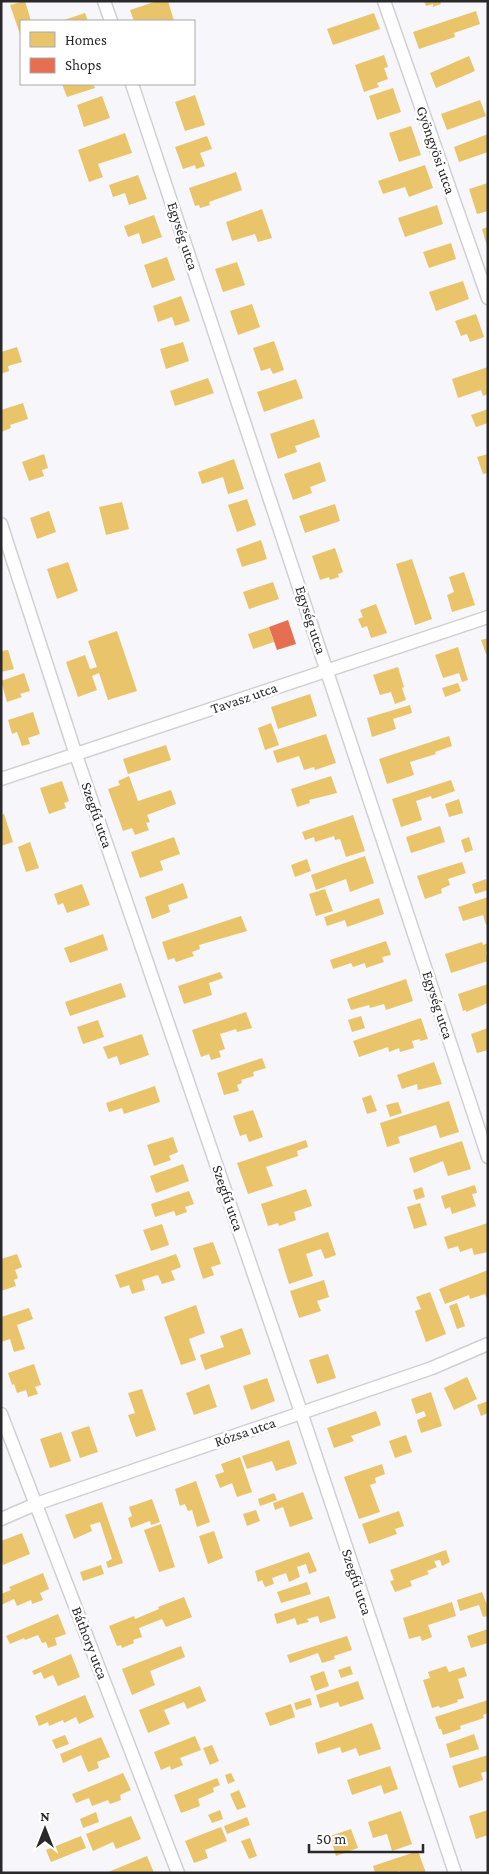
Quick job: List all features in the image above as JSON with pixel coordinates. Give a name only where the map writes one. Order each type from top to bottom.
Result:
[{"type":"street","points":[[104,1],[111,20]]},
{"type":"street","name":"Gyöngyösi utca","points":[[384,1],[488,298]]},
{"type":"street","name":"Egység utca","points":[[132,85],[488,1157]]},
{"type":"street","name":"Szegfű utca","points":[[1,524],[76,755],[301,1412],[455,1873]]},
{"type":"street","name":"Tavasz utca","points":[[1,780],[488,617]]},
{"type":"street","name":"Rózsa utca","points":[[1,1519],[36,1504],[432,1368],[488,1344]]},
{"type":"street","name":"Báthory utca","points":[[1,1414],[178,1873]]},
{"type":"building: Homes","points":[[25,1],[31,20],[20,20],[20,34],[10,5]]},
{"type":"building: Homes","points":[[157,1],[168,1],[174,20],[134,20],[130,10]]},
{"type":"building: Homes","points":[[424,1],[440,1],[441,4],[433,7],[433,4],[426,6]]},
{"type":"building: Homes","points":[[476,11],[480,24],[454,33],[455,37],[419,49],[413,32]]},
{"type":"building: Homes","points":[[85,13],[88,20],[64,20]]},
{"type":"building: Homes","points":[[374,13],[380,29],[333,45],[327,29]]},
{"type":"building: Homes","points":[[384,55],[388,67],[384,68],[388,79],[377,83],[379,87],[364,92],[355,65]]},
{"type":"building: Homes","points":[[469,56],[475,71],[436,88],[430,73]]},
{"type":"building: Homes","points":[[62,85],[94,85],[95,88],[67,97]]},
{"type":"building: Homes","points":[[393,88],[401,112],[377,120],[369,96]]},
{"type":"building: Homes","points":[[195,95],[205,125],[185,131],[175,102]]},
{"type":"building: Homes","points":[[102,96],[110,118],[84,127],[77,105]]},
{"type":"building: Homes","points":[[480,100],[486,116],[447,130],[441,114]]},
{"type":"building: Homes","points":[[411,126],[421,155],[399,162],[389,133]]},
{"type":"building: Homes","points":[[125,133],[132,153],[98,164],[103,177],[89,182],[78,150]]},
{"type":"building: Homes","points":[[488,134],[488,152],[459,162],[454,147]]},
{"type":"building: Homes","points":[[207,136],[212,149],[200,153],[205,166],[196,169],[195,165],[183,169],[175,147]]},
{"type":"building: Homes","points":[[425,165],[433,188],[409,197],[405,187],[383,194],[378,181]]},
{"type":"building: Homes","points":[[236,172],[242,190],[209,202],[210,205],[200,208],[199,205],[195,206],[189,188]]},
{"type":"building: Homes","points":[[138,175],[147,199],[129,205],[125,193],[113,197],[109,185]]},
{"type":"building: Homes","points":[[488,183],[488,211],[477,214],[469,189]]},
{"type":"building: Homes","points":[[437,205],[443,224],[405,237],[398,218]]},
{"type":"building: Homes","points":[[262,209],[272,238],[258,242],[255,234],[232,241],[226,222]]},
{"type":"building: Homes","points":[[154,215],[162,237],[142,244],[139,233],[128,237],[124,226]]},
{"type":"building: Homes","points":[[488,227],[488,246],[487,246],[482,229]]},
{"type":"building: Homes","points":[[451,243],[456,259],[429,268],[423,252]]},
{"type":"building: Homes","points":[[167,257],[175,280],[152,288],[144,265]]},
{"type":"building: Homes","points":[[237,262],[245,285],[223,292],[215,269]]},
{"type":"building: Homes","points":[[463,281],[469,299],[436,311],[429,292]]},
{"type":"building: Homes","points":[[181,296],[190,321],[175,326],[172,317],[158,322],[153,306]]},
{"type":"building: Homes","points":[[252,304],[260,327],[238,335],[230,311]]},
{"type":"building: Homes","points":[[476,314],[484,337],[470,342],[467,334],[461,336],[455,321]]},
{"type":"building: Homes","points":[[274,341],[284,370],[273,374],[270,368],[261,371],[253,348]]},
{"type":"building: Homes","points":[[183,342],[189,361],[166,369],[160,349]]},
{"type":"building: Homes","points":[[17,347],[22,362],[8,366],[9,371],[1,374],[1,352]]},
{"type":"building: Homes","points":[[488,367],[488,394],[483,396],[481,390],[458,398],[452,379]]},
{"type":"building: Homes","points":[[208,378],[214,393],[175,406],[170,391]]},
{"type":"building: Homes","points":[[296,379],[303,398],[264,412],[257,392]]},
{"type":"building: Homes","points":[[23,403],[28,419],[10,425],[11,428],[1,432],[1,410]]},
{"type":"building: Homes","points":[[488,409],[488,423],[476,427],[471,415]]},
{"type":"building: Homes","points":[[314,419],[320,437],[295,446],[297,452],[278,459],[270,434]]},
{"type":"building: Homes","points":[[44,454],[48,468],[42,470],[44,476],[29,481],[22,462]]},
{"type":"building: Homes","points":[[488,454],[488,473],[483,474],[477,457]]},
{"type":"building: Homes","points":[[234,459],[244,489],[228,494],[223,477],[202,484],[198,472]]},
{"type":"building: Homes","points":[[320,462],[326,481],[310,487],[312,493],[293,500],[284,474]]},
{"type":"building: Homes","points":[[247,499],[256,525],[237,532],[228,505]]},
{"type":"building: Homes","points":[[122,502],[129,529],[106,535],[99,507]]},
{"type":"building: Homes","points":[[335,504],[340,521],[305,533],[299,516]]},
{"type":"building: Homes","points":[[49,511],[56,532],[37,539],[30,518]]},
{"type":"building: Homes","points":[[261,540],[267,559],[242,567],[236,549]]},
{"type":"building: Homes","points":[[335,548],[343,572],[338,574],[339,577],[330,580],[329,577],[320,580],[312,556]]},
{"type":"building: Homes","points":[[412,559],[432,619],[415,625],[396,564]]},
{"type":"building: Homes","points":[[68,562],[78,591],[57,599],[47,569]]},
{"type":"building: Homes","points":[[464,572],[475,605],[452,612],[447,595],[454,592],[449,577]]},
{"type":"building: Homes","points":[[273,582],[279,599],[249,609],[243,592]]},
{"type":"building: Homes","points":[[376,604],[387,633],[371,638],[367,626],[362,628],[358,619],[363,617],[360,610]]},
{"type":"building: Homes","points":[[269,627],[274,642],[253,649],[248,634]]},
{"type":"building: Homes","points":[[117,631],[137,691],[108,700],[99,673],[92,676],[97,690],[78,697],[66,662],[85,655],[90,669],[97,667],[88,641]]},
{"type":"building: Homes","points":[[488,638],[488,654],[486,654],[481,640]]},
{"type":"building: Homes","points":[[458,647],[468,680],[462,682],[459,673],[443,678],[435,655]]},
{"type":"building: Homes","points":[[8,650],[14,669],[1,672],[1,651]]},
{"type":"building: Homes","points":[[398,667],[406,700],[395,704],[391,692],[380,695],[373,675]]},
{"type":"building: Homes","points":[[24,673],[30,691],[20,694],[22,697],[7,702],[1,681]]},
{"type":"building: Homes","points":[[458,683],[461,691],[445,697],[442,688]]},
{"type":"building: Homes","points":[[310,694],[317,716],[278,729],[271,707]]},
{"type":"building: Homes","points":[[410,705],[412,713],[393,719],[396,729],[372,737],[367,718]]},
{"type":"building: Homes","points":[[33,712],[40,734],[28,738],[30,744],[22,746],[17,732],[12,734],[8,720]]},
{"type":"building: Homes","points":[[271,723],[279,745],[265,750],[258,728]]},
{"type":"building: Homes","points":[[326,734],[336,763],[315,770],[314,767],[304,770],[299,756],[277,763],[273,751]]},
{"type":"building: Homes","points":[[449,736],[452,746],[435,752],[436,754],[410,762],[414,775],[387,784],[379,759]]},
{"type":"building: Homes","points":[[166,745],[171,760],[128,774],[123,759]]},
{"type":"building: Homes","points":[[129,776],[138,801],[171,790],[176,804],[147,815],[150,822],[146,823],[149,830],[135,835],[132,828],[123,831],[108,789],[120,785],[118,781]]},
{"type":"building: Homes","points":[[331,776],[337,793],[309,800],[310,803],[297,807],[291,789]]},
{"type":"building: Homes","points":[[451,780],[455,791],[432,799],[431,796],[416,801],[422,820],[401,827],[392,799]]},
{"type":"building: Homes","points":[[62,781],[69,801],[64,803],[66,808],[49,814],[40,788]]},
{"type":"building: Homes","points":[[459,799],[463,813],[449,817],[445,804]]},
{"type":"building: Homes","points":[[4,814],[13,842],[1,846],[1,815]]},
{"type":"building: Homes","points":[[353,815],[365,851],[346,857],[340,839],[335,840],[334,836],[315,842],[314,837],[305,840],[302,832]]},
{"type":"building: Homes","points":[[440,826],[445,842],[411,853],[406,837]]},
{"type":"building: Homes","points":[[174,837],[180,854],[160,861],[163,870],[140,878],[131,852]]},
{"type":"building: Homes","points":[[469,837],[473,850],[465,853],[461,840]]},
{"type":"building: Homes","points":[[30,842],[39,868],[26,872],[18,847]]},
{"type":"building: Homes","points":[[365,856],[374,883],[350,892],[346,879],[316,890],[311,875]]},
{"type":"building: Homes","points":[[307,859],[311,871],[295,877],[291,865]]},
{"type":"building: Homes","points":[[462,862],[466,873],[448,879],[450,885],[441,889],[442,893],[425,899],[417,876]]},
{"type":"building: Homes","points":[[486,879],[488,890],[475,894],[472,884]]},
{"type":"building: Homes","points":[[183,883],[188,898],[168,905],[170,912],[152,919],[145,897]]},
{"type":"building: Homes","points":[[82,884],[90,905],[67,913],[63,903],[58,905],[54,894]]},
{"type":"building: Homes","points":[[325,889],[333,911],[316,916],[309,894]]},
{"type":"building: Homes","points":[[488,897],[488,924],[486,925],[483,915],[463,921],[458,907]]},
{"type":"building: Homes","points":[[379,898],[384,914],[347,927],[345,920],[327,926],[324,917]]},
{"type":"building: Homes","points":[[241,916],[247,931],[199,945],[200,949],[192,952],[194,956],[176,962],[174,958],[168,960],[162,942]]},
{"type":"building: Homes","points":[[103,934],[108,950],[70,963],[64,948]]},
{"type":"building: Homes","points":[[386,941],[391,955],[382,957],[384,962],[366,968],[365,963],[353,967],[351,963],[333,969],[330,960]]},
{"type":"building: Homes","points":[[482,942],[483,945],[488,943],[488,951],[486,952],[488,961],[451,973],[445,954]]},
{"type":"building: Homes","points":[[220,972],[223,978],[209,983],[212,995],[184,1004],[178,986]]},
{"type":"building: Homes","points":[[406,979],[413,1001],[386,1010],[384,1004],[370,1008],[369,1005],[351,1010],[347,999]]},
{"type":"building: Homes","points":[[121,983],[126,997],[70,1016],[65,1002]]},
{"type":"building: Homes","points":[[488,984],[488,1003],[466,1012],[466,1010],[463,1011],[458,994]]},
{"type":"building: Homes","points":[[246,1012],[252,1028],[237,1032],[236,1029],[220,1034],[225,1049],[219,1051],[221,1057],[211,1060],[209,1054],[201,1057],[192,1030]]},
{"type":"building: Homes","points":[[361,1016],[365,1028],[352,1032],[348,1020]]},
{"type":"building: Homes","points":[[421,1018],[428,1039],[412,1041],[414,1048],[400,1052],[399,1048],[389,1052],[388,1047],[359,1057],[353,1041]]},
{"type":"building: Homes","points":[[98,1020],[104,1037],[83,1044],[77,1027]]},
{"type":"building: Homes","points":[[488,1028],[488,1050],[477,1053],[471,1034]]},
{"type":"building: Homes","points":[[142,1034],[149,1055],[120,1065],[117,1056],[108,1059],[103,1047]]},
{"type":"building: Homes","points":[[262,1058],[266,1068],[253,1072],[254,1076],[241,1080],[242,1083],[237,1085],[239,1091],[224,1095],[217,1073]]},
{"type":"building: Homes","points":[[434,1062],[442,1084],[418,1090],[417,1084],[402,1089],[397,1075]]},
{"type":"building: Homes","points":[[155,1086],[160,1102],[124,1114],[122,1108],[109,1112],[106,1103]]},
{"type":"building: Homes","points":[[371,1095],[377,1111],[367,1114],[362,1098]]},
{"type":"building: Homes","points":[[449,1101],[459,1132],[440,1138],[436,1125],[398,1137],[400,1143],[387,1147],[380,1123]]},
{"type":"building: Homes","points":[[398,1102],[402,1113],[390,1117],[386,1105]]},
{"type":"building: Homes","points":[[253,1110],[263,1137],[249,1142],[246,1134],[240,1136],[233,1116]]},
{"type":"building: Homes","points":[[173,1137],[178,1152],[169,1156],[171,1160],[154,1166],[147,1145]]},
{"type":"building: Homes","points":[[306,1140],[308,1147],[297,1151],[298,1156],[266,1167],[273,1186],[248,1194],[237,1163]]},
{"type":"building: Homes","points":[[462,1141],[471,1169],[448,1176],[443,1161],[414,1173],[409,1158]]},
{"type":"building: Homes","points":[[183,1164],[189,1181],[156,1193],[150,1176]]},
{"type":"building: Homes","points":[[475,1185],[477,1193],[472,1194],[476,1206],[452,1214],[450,1207],[445,1209],[441,1196]]},
{"type":"building: Homes","points":[[422,1187],[425,1197],[416,1200],[413,1190]]},
{"type":"building: Homes","points":[[306,1189],[312,1206],[294,1212],[296,1220],[279,1226],[278,1223],[268,1226],[261,1204]]},
{"type":"building: Homes","points":[[189,1191],[194,1204],[185,1207],[187,1212],[176,1216],[174,1211],[155,1217],[151,1204]]},
{"type":"building: Homes","points":[[420,1203],[427,1225],[414,1229],[407,1207]]},
{"type":"building: Homes","points":[[488,1223],[488,1252],[474,1255],[472,1248],[460,1252],[458,1246],[448,1249],[444,1237]]},
{"type":"building: Homes","points":[[162,1224],[169,1245],[151,1251],[143,1230]]},
{"type":"building: Homes","points":[[328,1232],[336,1255],[325,1259],[321,1249],[306,1254],[313,1276],[289,1284],[278,1249]]},
{"type":"building: Homes","points":[[213,1242],[221,1264],[211,1267],[214,1275],[203,1279],[193,1248]]},
{"type":"building: Homes","points":[[17,1254],[22,1267],[15,1270],[18,1278],[14,1280],[16,1286],[1,1291],[1,1259]]},
{"type":"building: Homes","points":[[176,1254],[181,1267],[171,1271],[175,1280],[162,1284],[158,1275],[151,1277],[142,1280],[145,1290],[132,1294],[129,1285],[120,1288],[115,1275]]},
{"type":"building: Homes","points":[[488,1270],[488,1302],[485,1294],[470,1299],[469,1295],[445,1304],[439,1289]]},
{"type":"building: Homes","points":[[324,1280],[329,1297],[317,1301],[321,1311],[299,1318],[290,1291]]},
{"type":"building: Homes","points":[[430,1292],[446,1334],[426,1342],[415,1311],[421,1309],[416,1297]]},
{"type":"building: Homes","points":[[457,1303],[465,1326],[457,1329],[449,1306]]},
{"type":"building: Homes","points":[[196,1305],[205,1333],[189,1339],[196,1360],[181,1365],[164,1317]]},
{"type":"building: Homes","points":[[29,1308],[33,1319],[17,1325],[25,1349],[14,1352],[10,1339],[1,1342],[1,1317]]},
{"type":"building: Homes","points":[[242,1328],[251,1354],[205,1370],[200,1355],[224,1347],[220,1336]]},
{"type":"building: Homes","points":[[328,1354],[336,1378],[317,1384],[309,1360]]},
{"type":"building: Homes","points":[[34,1364],[41,1385],[35,1387],[38,1394],[28,1397],[26,1390],[17,1393],[8,1373]]},
{"type":"building: Homes","points":[[467,1377],[477,1399],[454,1410],[444,1388]]},
{"type":"building: Homes","points":[[267,1378],[275,1401],[251,1410],[243,1386]]},
{"type":"building: Homes","points":[[209,1384],[217,1407],[194,1415],[186,1393]]},
{"type":"building: Homes","points":[[142,1389],[156,1430],[136,1437],[128,1415],[135,1413],[128,1393]]},
{"type":"building: Homes","points":[[431,1392],[442,1426],[421,1433],[417,1420],[426,1416],[424,1411],[416,1414],[411,1399]]},
{"type":"building: Homes","points":[[488,1401],[488,1413],[481,1416],[477,1405]]},
{"type":"building: Homes","points":[[376,1411],[381,1425],[351,1436],[354,1441],[334,1448],[327,1428]]},
{"type":"building: Homes","points":[[89,1426],[98,1452],[80,1458],[71,1432]]},
{"type":"building: Homes","points":[[61,1432],[71,1461],[50,1468],[40,1439]]},
{"type":"building: Homes","points":[[406,1435],[412,1452],[395,1458],[389,1441]]},
{"type":"building: Homes","points":[[289,1440],[297,1464],[276,1471],[272,1461],[247,1469],[242,1456]]},
{"type":"building: Homes","points":[[240,1457],[252,1492],[237,1497],[232,1483],[220,1488],[215,1475],[224,1472],[221,1464]]},
{"type":"building: Homes","points":[[382,1464],[385,1474],[375,1478],[376,1483],[370,1485],[380,1512],[359,1519],[344,1477]]},
{"type":"building: Homes","points":[[196,1481],[210,1522],[197,1527],[192,1510],[188,1511],[185,1504],[180,1506],[175,1489]]},
{"type":"building: Homes","points":[[303,1492],[313,1519],[290,1527],[283,1507],[275,1510],[273,1503]]},
{"type":"building: Homes","points":[[274,1493],[277,1500],[260,1506],[258,1499]]},
{"type":"building: Homes","points":[[152,1499],[160,1522],[151,1525],[150,1521],[131,1528],[128,1518],[132,1516],[129,1507]]},
{"type":"building: Homes","points":[[102,1502],[123,1563],[108,1568],[106,1562],[112,1559],[100,1522],[90,1525],[92,1531],[74,1539],[65,1515]]},
{"type":"building: Homes","points":[[256,1510],[260,1521],[247,1526],[243,1514]]},
{"type":"building: Homes","points":[[399,1511],[404,1526],[395,1529],[397,1534],[369,1544],[362,1524]]},
{"type":"building: Homes","points":[[161,1524],[175,1567],[159,1572],[144,1530]]},
{"type":"building: Homes","points":[[214,1531],[223,1558],[208,1564],[199,1536]]},
{"type":"building: Homes","points":[[22,1533],[30,1554],[3,1565],[1,1560],[1,1541]]},
{"type":"building: Homes","points":[[446,1550],[450,1562],[442,1566],[440,1560],[434,1561],[437,1567],[427,1571],[429,1574],[410,1581],[412,1586],[395,1592],[390,1581],[394,1580],[390,1570]]},
{"type":"building: Homes","points":[[309,1552],[317,1571],[309,1574],[306,1564],[297,1567],[300,1577],[289,1582],[286,1573],[272,1578],[274,1584],[265,1587],[262,1580],[258,1582],[255,1571]]},
{"type":"building: Homes","points":[[101,1565],[104,1574],[83,1581],[80,1572]]},
{"type":"building: Homes","points":[[43,1573],[49,1589],[40,1593],[43,1600],[32,1604],[31,1600],[17,1606],[14,1599],[1,1605],[1,1594],[11,1590],[9,1587]]},
{"type":"building: Homes","points":[[307,1582],[311,1594],[281,1603],[277,1592]]},
{"type":"building: Homes","points":[[482,1592],[488,1608],[488,1616],[483,1617],[479,1605],[460,1611],[457,1600]]},
{"type":"building: Homes","points":[[329,1596],[336,1618],[320,1623],[318,1616],[307,1619],[309,1622],[297,1625],[295,1618],[277,1624],[274,1614]]},
{"type":"building: Homes","points":[[184,1597],[192,1617],[166,1627],[162,1619],[139,1628],[142,1637],[133,1640],[134,1643],[122,1648],[121,1645],[117,1646],[109,1626],[134,1616],[135,1619],[159,1609],[158,1607]]},
{"type":"building: Homes","points":[[452,1602],[456,1616],[428,1625],[432,1637],[422,1641],[420,1636],[409,1639],[403,1618]]},
{"type":"building: Homes","points":[[58,1614],[66,1634],[55,1638],[57,1645],[48,1648],[46,1642],[42,1643],[38,1635],[10,1644],[6,1636]]},
{"type":"building: Homes","points":[[488,1629],[488,1643],[471,1648],[467,1636]]},
{"type":"building: Homes","points":[[347,1636],[352,1650],[334,1656],[335,1659],[322,1663],[318,1653],[290,1663],[287,1655]]},
{"type":"building: Homes","points":[[181,1646],[185,1657],[150,1671],[155,1685],[132,1695],[122,1669]]},
{"type":"building: Homes","points":[[71,1654],[80,1677],[58,1686],[53,1675],[44,1679],[41,1672],[34,1675],[32,1671]]},
{"type":"building: Homes","points":[[350,1666],[353,1674],[341,1678],[338,1670]]},
{"type":"building: Homes","points":[[446,1666],[449,1672],[464,1667],[467,1676],[458,1679],[464,1698],[440,1708],[439,1706],[432,1708],[423,1680],[430,1678],[428,1672]]},
{"type":"building: Homes","points":[[324,1671],[329,1686],[315,1691],[310,1676]]},
{"type":"building: Homes","points":[[358,1681],[364,1699],[340,1707],[338,1702],[320,1708],[316,1695]]},
{"type":"building: Homes","points":[[200,1686],[206,1701],[187,1709],[184,1702],[164,1710],[170,1724],[148,1733],[139,1710]]},
{"type":"building: Homes","points":[[85,1695],[94,1717],[79,1724],[76,1717],[64,1723],[63,1720],[49,1726],[48,1722],[39,1726],[35,1716]]},
{"type":"building: Homes","points":[[310,1698],[312,1705],[296,1710],[294,1703]]},
{"type":"building: Homes","points":[[488,1700],[488,1713],[483,1715],[484,1718],[460,1726],[461,1729],[443,1735],[435,1717]]},
{"type":"building: Homes","points":[[291,1704],[295,1717],[270,1726],[265,1713]]},
{"type":"building: Homes","points":[[372,1723],[381,1749],[359,1756],[356,1748],[342,1753],[340,1747],[318,1754],[315,1743]]},
{"type":"building: Homes","points":[[474,1734],[479,1749],[450,1758],[446,1744]]},
{"type":"building: Homes","points":[[65,1735],[69,1744],[56,1749],[52,1740]]},
{"type":"building: Homes","points":[[195,1736],[201,1750],[180,1758],[183,1765],[171,1770],[170,1766],[161,1770],[154,1752]]},
{"type":"building: Homes","points":[[101,1737],[110,1757],[97,1762],[99,1768],[88,1772],[81,1755],[63,1763],[60,1754]]},
{"type":"building: Homes","points":[[212,1745],[219,1761],[210,1765],[203,1748]]},
{"type":"building: Homes","points":[[488,1755],[488,1771],[481,1773],[483,1780],[459,1788],[452,1766]]},
{"type":"building: Homes","points":[[390,1766],[398,1789],[384,1794],[381,1785],[352,1795],[347,1780]]},
{"type":"building: Homes","points":[[123,1773],[131,1790],[120,1795],[121,1800],[110,1804],[108,1800],[92,1806],[89,1798],[76,1803],[72,1794]]},
{"type":"building: Homes","points":[[231,1773],[235,1781],[228,1784],[225,1775]]},
{"type":"building: Homes","points":[[217,1778],[220,1785],[213,1788],[214,1792],[198,1799],[200,1806],[181,1813],[174,1795]]},
{"type":"building: Homes","points":[[239,1790],[246,1807],[237,1810],[230,1794]]},
{"type":"building: Homes","points":[[220,1810],[223,1819],[212,1823],[208,1815]]},
{"type":"building: Homes","points":[[488,1810],[488,1835],[476,1839],[469,1816]]},
{"type":"building: Homes","points":[[401,1811],[412,1844],[392,1851],[387,1834],[373,1838],[368,1822]]},
{"type":"building: Homes","points":[[96,1812],[99,1822],[83,1828],[80,1819]]},
{"type":"building: Homes","points":[[131,1816],[141,1839],[116,1849],[113,1842],[93,1851],[86,1834]]},
{"type":"building: Homes","points":[[247,1817],[250,1825],[227,1834],[224,1826]]},
{"type":"building: Homes","points":[[221,1827],[227,1841],[205,1850],[208,1858],[194,1863],[185,1841]]},
{"type":"building: Homes","points":[[351,1829],[358,1848],[336,1856],[330,1836]]},
{"type":"building: Homes","points":[[81,1836],[86,1848],[51,1862],[46,1850]]},
{"type":"building: Homes","points":[[250,1838],[257,1856],[249,1859],[241,1841]]},
{"type":"building: Homes","points":[[418,1851],[426,1873],[401,1873],[400,1871],[394,1873],[375,1873],[373,1866]]},
{"type":"building: Homes","points":[[147,1856],[154,1873],[106,1873]]},
{"type":"building: Shops","points":[[288,620],[296,644],[277,650],[269,627]]}]
